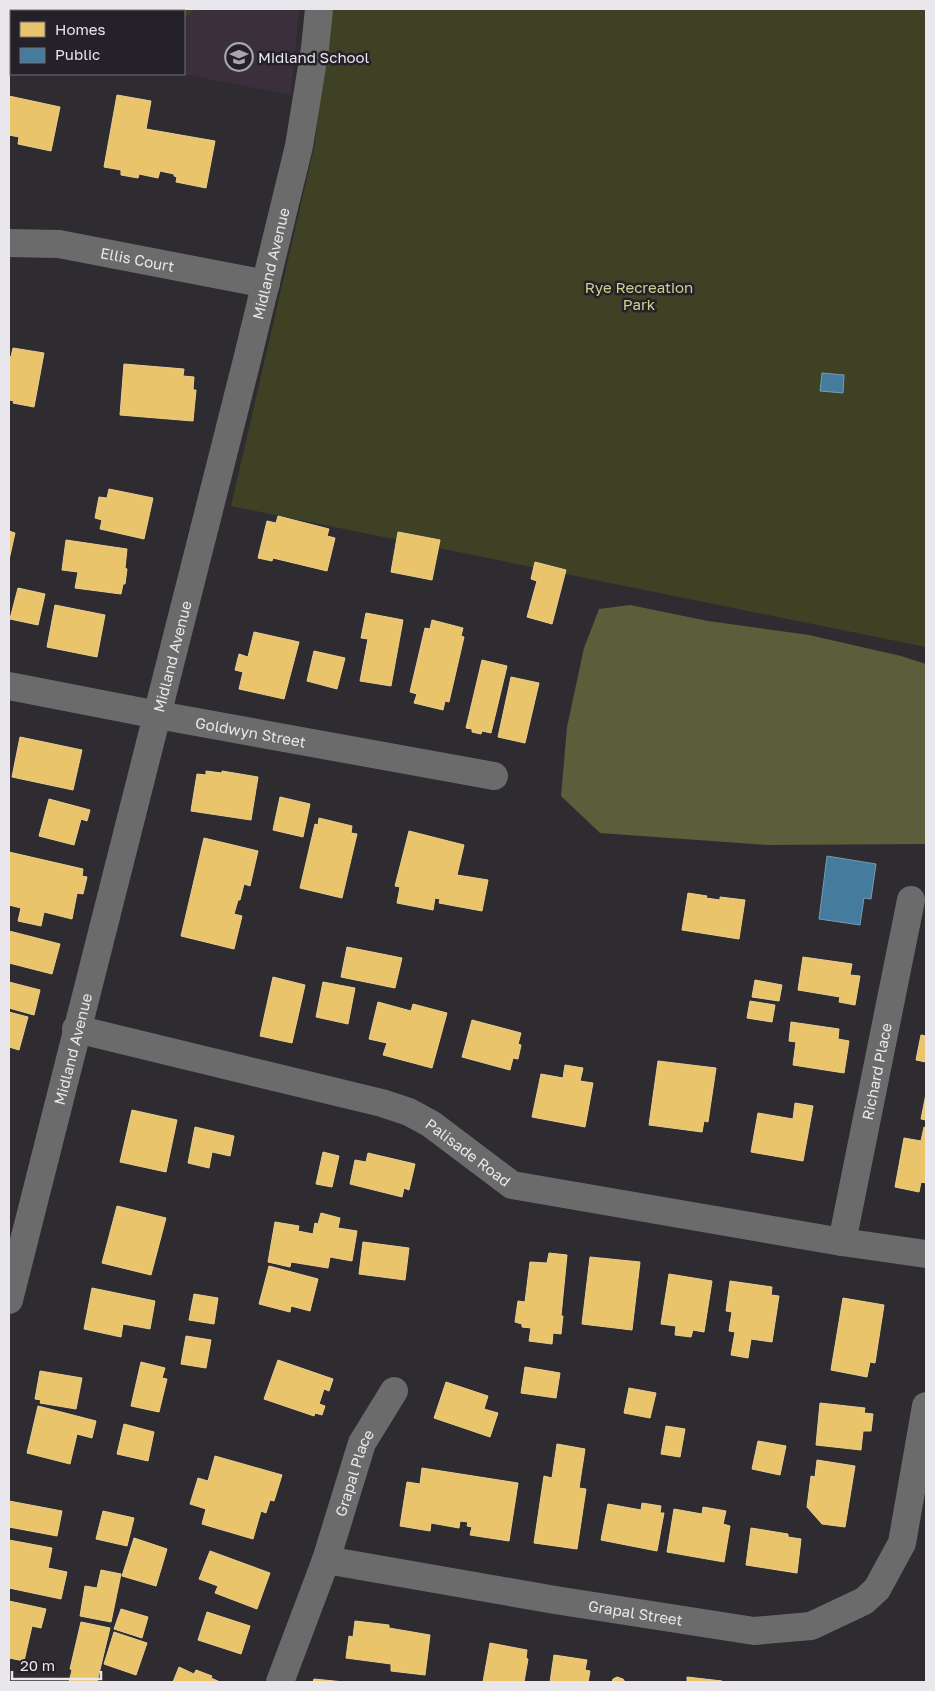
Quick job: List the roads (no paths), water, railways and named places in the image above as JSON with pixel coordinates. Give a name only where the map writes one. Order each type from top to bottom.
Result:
[{"type":"street","name":"Midland Avenue","points":[[9,1300],[300,146],[315,48],[318,9]]},
{"type":"street","name":"Ellis Court","points":[[9,243],[59,244],[266,284]]},
{"type":"street","name":"Goldwyn Street","points":[[9,686],[494,776]]},
{"type":"street","name":"Richard Place","points":[[842,1242],[910,900]]},
{"type":"street","name":"Palisade Road","points":[[76,1029],[382,1103],[410,1112],[431,1124],[512,1185],[842,1242],[926,1254]]},
{"type":"street","name":"Grapal Place","points":[[326,1560],[362,1443],[394,1391]]},
{"type":"street","name":"Grapal Street","points":[[326,1560],[555,1600],[754,1631],[811,1626],[864,1601],[877,1589],[902,1543],[926,1406]]},
{"type":"street","points":[[280,1682],[326,1560]]},
{"type":"place","name":"Midland School","points":[[239,57]]},
{"type":"park label","name":"Rye Recreation Park","points":[[639,296]]}]
